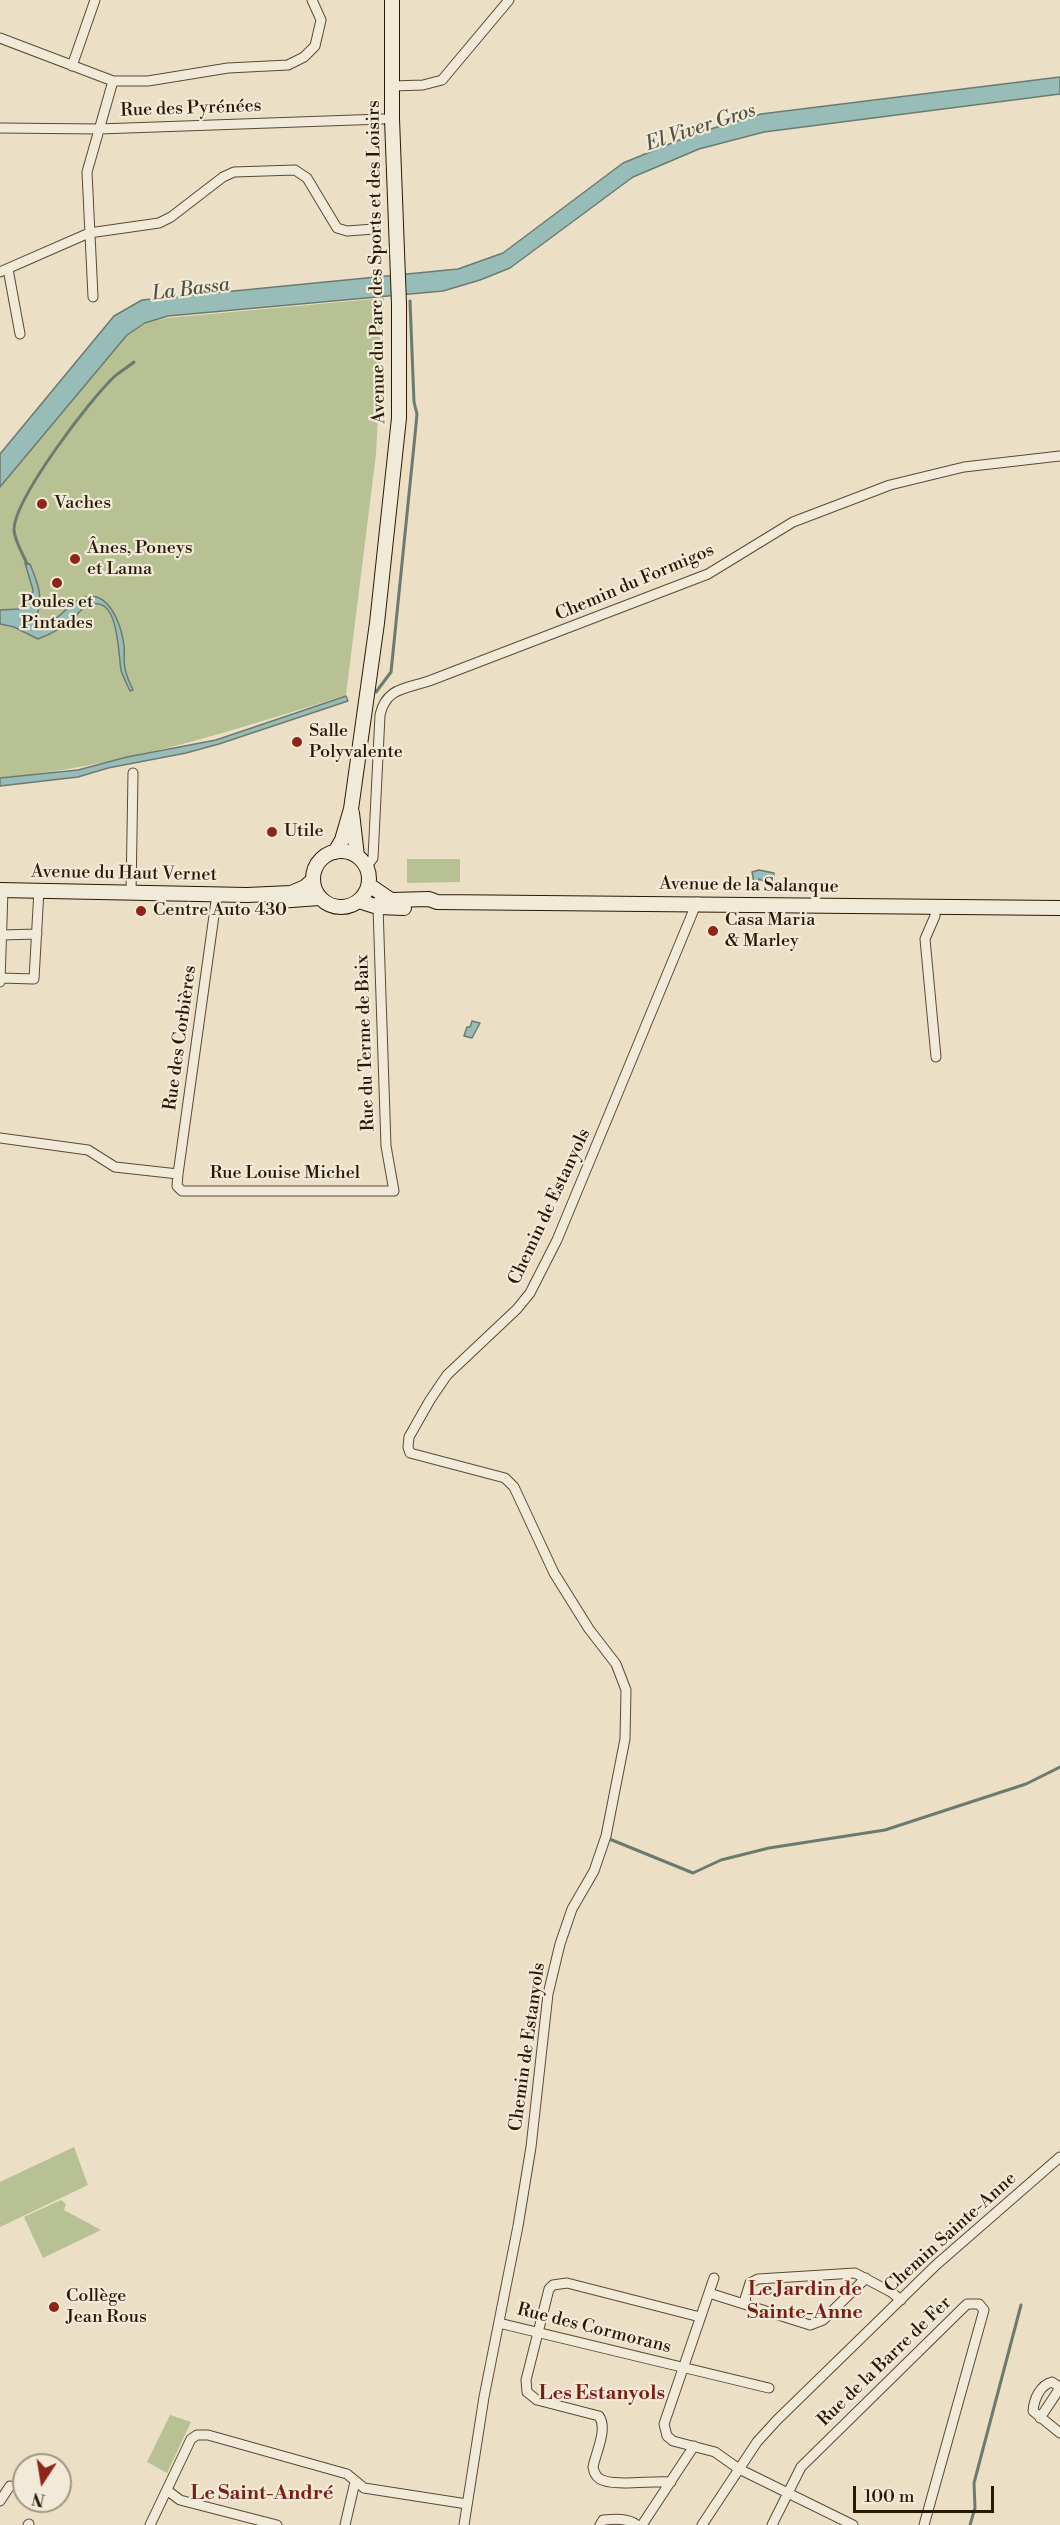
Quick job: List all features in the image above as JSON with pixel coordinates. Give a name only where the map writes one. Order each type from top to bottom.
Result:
[{"type":"main road","name":"Avenue du Parc des Sports et des Loisirs","points":[[335,852],[342,840],[351,809],[377,623],[399,418],[399,304],[392,86],[392,0]]},
{"type":"main road","name":"Avenue du Parc des Sports et des Loisirs","points":[[351,809],[357,856]]},
{"type":"main road","points":[[343,851],[357,856],[366,867],[375,895],[351,906],[334,907],[320,898],[313,880],[314,871],[320,860],[335,852],[343,851]]},
{"type":"main road","name":"Avenue du Haut Vernet","points":[[1,890],[247,895],[291,893],[305,887],[313,880]]},
{"type":"main road","name":"Avenue du Haut Vernet","points":[[247,895],[288,902],[320,898]]},
{"type":"main road","name":"Avenue de la Salanque","points":[[375,895],[412,908],[437,902],[698,902],[1060,908]]},
{"type":"street","points":[[72,66],[95,0]]},
{"type":"street","points":[[0,38],[114,81],[148,81],[228,68],[288,65],[304,57],[315,46],[321,20],[312,0]]},
{"type":"street","points":[[392,86],[423,85],[442,80],[509,0]]},
{"type":"street","points":[[93,297],[87,172],[114,81]]},
{"type":"street","name":"Rue des Pyrénées","points":[[0,128],[99,129],[383,119]]},
{"type":"street","points":[[20,334],[4,270],[89,233],[159,222],[171,217],[223,177],[234,172],[294,170],[307,178],[337,228],[347,231],[374,230]]},
{"type":"street","name":"Chemin du Formigos","points":[[366,867],[373,858],[380,715],[382,702],[390,694],[708,574],[793,522],[890,484],[964,467],[1060,456]]},
{"type":"street","points":[[130,893],[133,773]]},
{"type":"street","points":[[1,890],[0,980],[34,978],[39,890]]},
{"type":"street","name":"Rue des Corbières","points":[[177,1186],[217,894]]},
{"type":"street","name":"Rue du Terme de Baix","points":[[375,895],[386,1146],[394,1191]]},
{"type":"street","name":"Chemin de Estanyols","points":[[464,2525],[484,2397],[531,2147],[548,1994],[560,1944],[572,1909],[594,1871],[606,1836],[625,1739],[626,1690],[616,1664],[589,1629],[555,1573],[514,1487],[505,1478],[410,1453],[408,1448],[414,1428],[447,1375],[517,1309],[530,1293],[557,1240],[698,902]]},
{"type":"street","points":[[935,906],[935,916],[925,939],[936,1057]]},
{"type":"street","points":[[2,935],[38,934]]},
{"type":"street","points":[[0,1138],[88,1150],[116,1167],[178,1174]]},
{"type":"street","name":"Rue Louise Michel","points":[[177,1186],[182,1191],[394,1191]]},
{"type":"street","name":"Chemin Sainte-Anne","points":[[702,2525],[757,2442],[777,2420],[936,2265],[1060,2157]]},
{"type":"street","points":[[747,2305],[745,2299],[750,2283],[758,2279],[855,2273],[891,2292],[901,2300]]},
{"type":"street","points":[[714,2278],[682,2368],[664,2430],[673,2441],[715,2452],[739,2469],[853,2525]]},
{"type":"street","points":[[709,2293],[810,2325],[823,2320],[866,2278]]},
{"type":"street","points":[[671,2482],[610,2482],[600,2479],[594,2474],[594,2462],[603,2428],[599,2416],[537,2400],[527,2392],[526,2380],[549,2289],[553,2284],[561,2282],[700,2317]]},
{"type":"street","name":"Rue de la Barre de Fer","points":[[788,2492],[801,2466],[967,2304],[979,2304],[984,2310],[924,2525]]},
{"type":"street","name":"Rue des Cormorans","points":[[499,2323],[769,2388]]},
{"type":"street","points":[[1040,2418],[1060,2433]]},
{"type":"street","points":[[150,2525],[191,2439],[198,2435],[208,2435],[347,2474],[363,2488],[467,2504]]},
{"type":"street","points":[[600,2525],[603,2520],[611,2519],[631,2520],[640,2525],[694,2446]]},
{"type":"street","points":[[345,2525],[356,2482]]},
{"type":"street","points":[[0,2501],[10,2486]]},
{"type":"street","points":[[168,2491],[180,2499],[277,2525]]},
{"type":"street","points":[[772,2525],[788,2492]]},
{"type":"green space","points":[[384,298],[376,454],[346,695],[175,746],[88,765],[0,778],[0,488],[128,334],[147,323],[167,318]]},
{"type":"green space","points":[[407,859],[460,859],[460,882],[407,883]]},
{"type":"green space","points":[[74,2147],[88,2185],[0,2227],[0,2182]]},
{"type":"green space","points":[[61,2200],[66,2204],[64,2210],[101,2230],[43,2258],[24,2217]]},
{"type":"green space","points":[[170,2415],[191,2422],[167,2473],[147,2462]]},
{"type":"water","points":[[1060,77],[1060,94],[764,132],[699,149],[633,177],[510,268],[443,291],[168,316],[145,323],[127,335],[0,487],[0,454],[114,316],[142,300],[458,269],[503,253],[623,163],[694,134],[761,114]]},
{"type":"water","points":[[25,563],[30,564],[40,595],[37,616],[41,623],[52,621],[75,602],[90,596],[105,602],[111,609],[120,627],[124,645],[124,663],[133,690],[130,691],[122,673],[115,624],[104,606],[96,604],[84,608],[66,624],[38,639],[14,627],[0,624],[0,610],[19,609],[32,597],[33,590]]},
{"type":"water","points":[[346,696],[348,701],[186,753],[108,768],[78,777],[0,786],[0,778],[78,770],[127,757],[216,740]]},
{"type":"water","points":[[759,870],[774,873],[774,882],[770,884],[759,879],[758,883],[754,883],[752,872]]},
{"type":"water","points":[[472,1021],[480,1023],[472,1038],[464,1036],[467,1027],[470,1027]]},
{"type":"waterway","points":[[376,692],[391,672],[417,414],[414,402],[410,301]]},
{"type":"waterway","points":[[27,564],[14,533],[18,514],[27,495],[72,426],[115,376],[134,362]]},
{"type":"waterway","points":[[607,1838],[693,1873],[721,1860],[769,1848],[885,1830],[1026,1784],[1060,1767]]},
{"type":"waterway","points":[[970,2525],[975,2508],[974,2483],[1021,2305]]},
{"type":"place","name":"Vaches","points":[[42,504]]},
{"type":"place","name":"Ânes, Poneys et Lama","points":[[75,559]]},
{"type":"place","name":"Poules et Pintades","points":[[57,583]]},
{"type":"place","name":"Salle Polyvalente","points":[[297,742]]},
{"type":"place","name":"Utile","points":[[272,832]]},
{"type":"place","name":"Centre Auto 430","points":[[141,911]]},
{"type":"place","name":"Casa Maria & Marley","points":[[713,931]]},
{"type":"place","name":"Collège Jean Rous","points":[[54,2307]]},
{"type":"district","name":"Le Jardin de Sainte-Anne","points":[[805,2302]]},
{"type":"district","name":"Les Estanyols","points":[[602,2394]]},
{"type":"district","name":"Le Saint-André","points":[[262,2494]]},
{"type":"water label","name":"El Viver Gros","points":[[701,128]]},
{"type":"water label","name":"La Bassa","points":[[191,290]]}]
